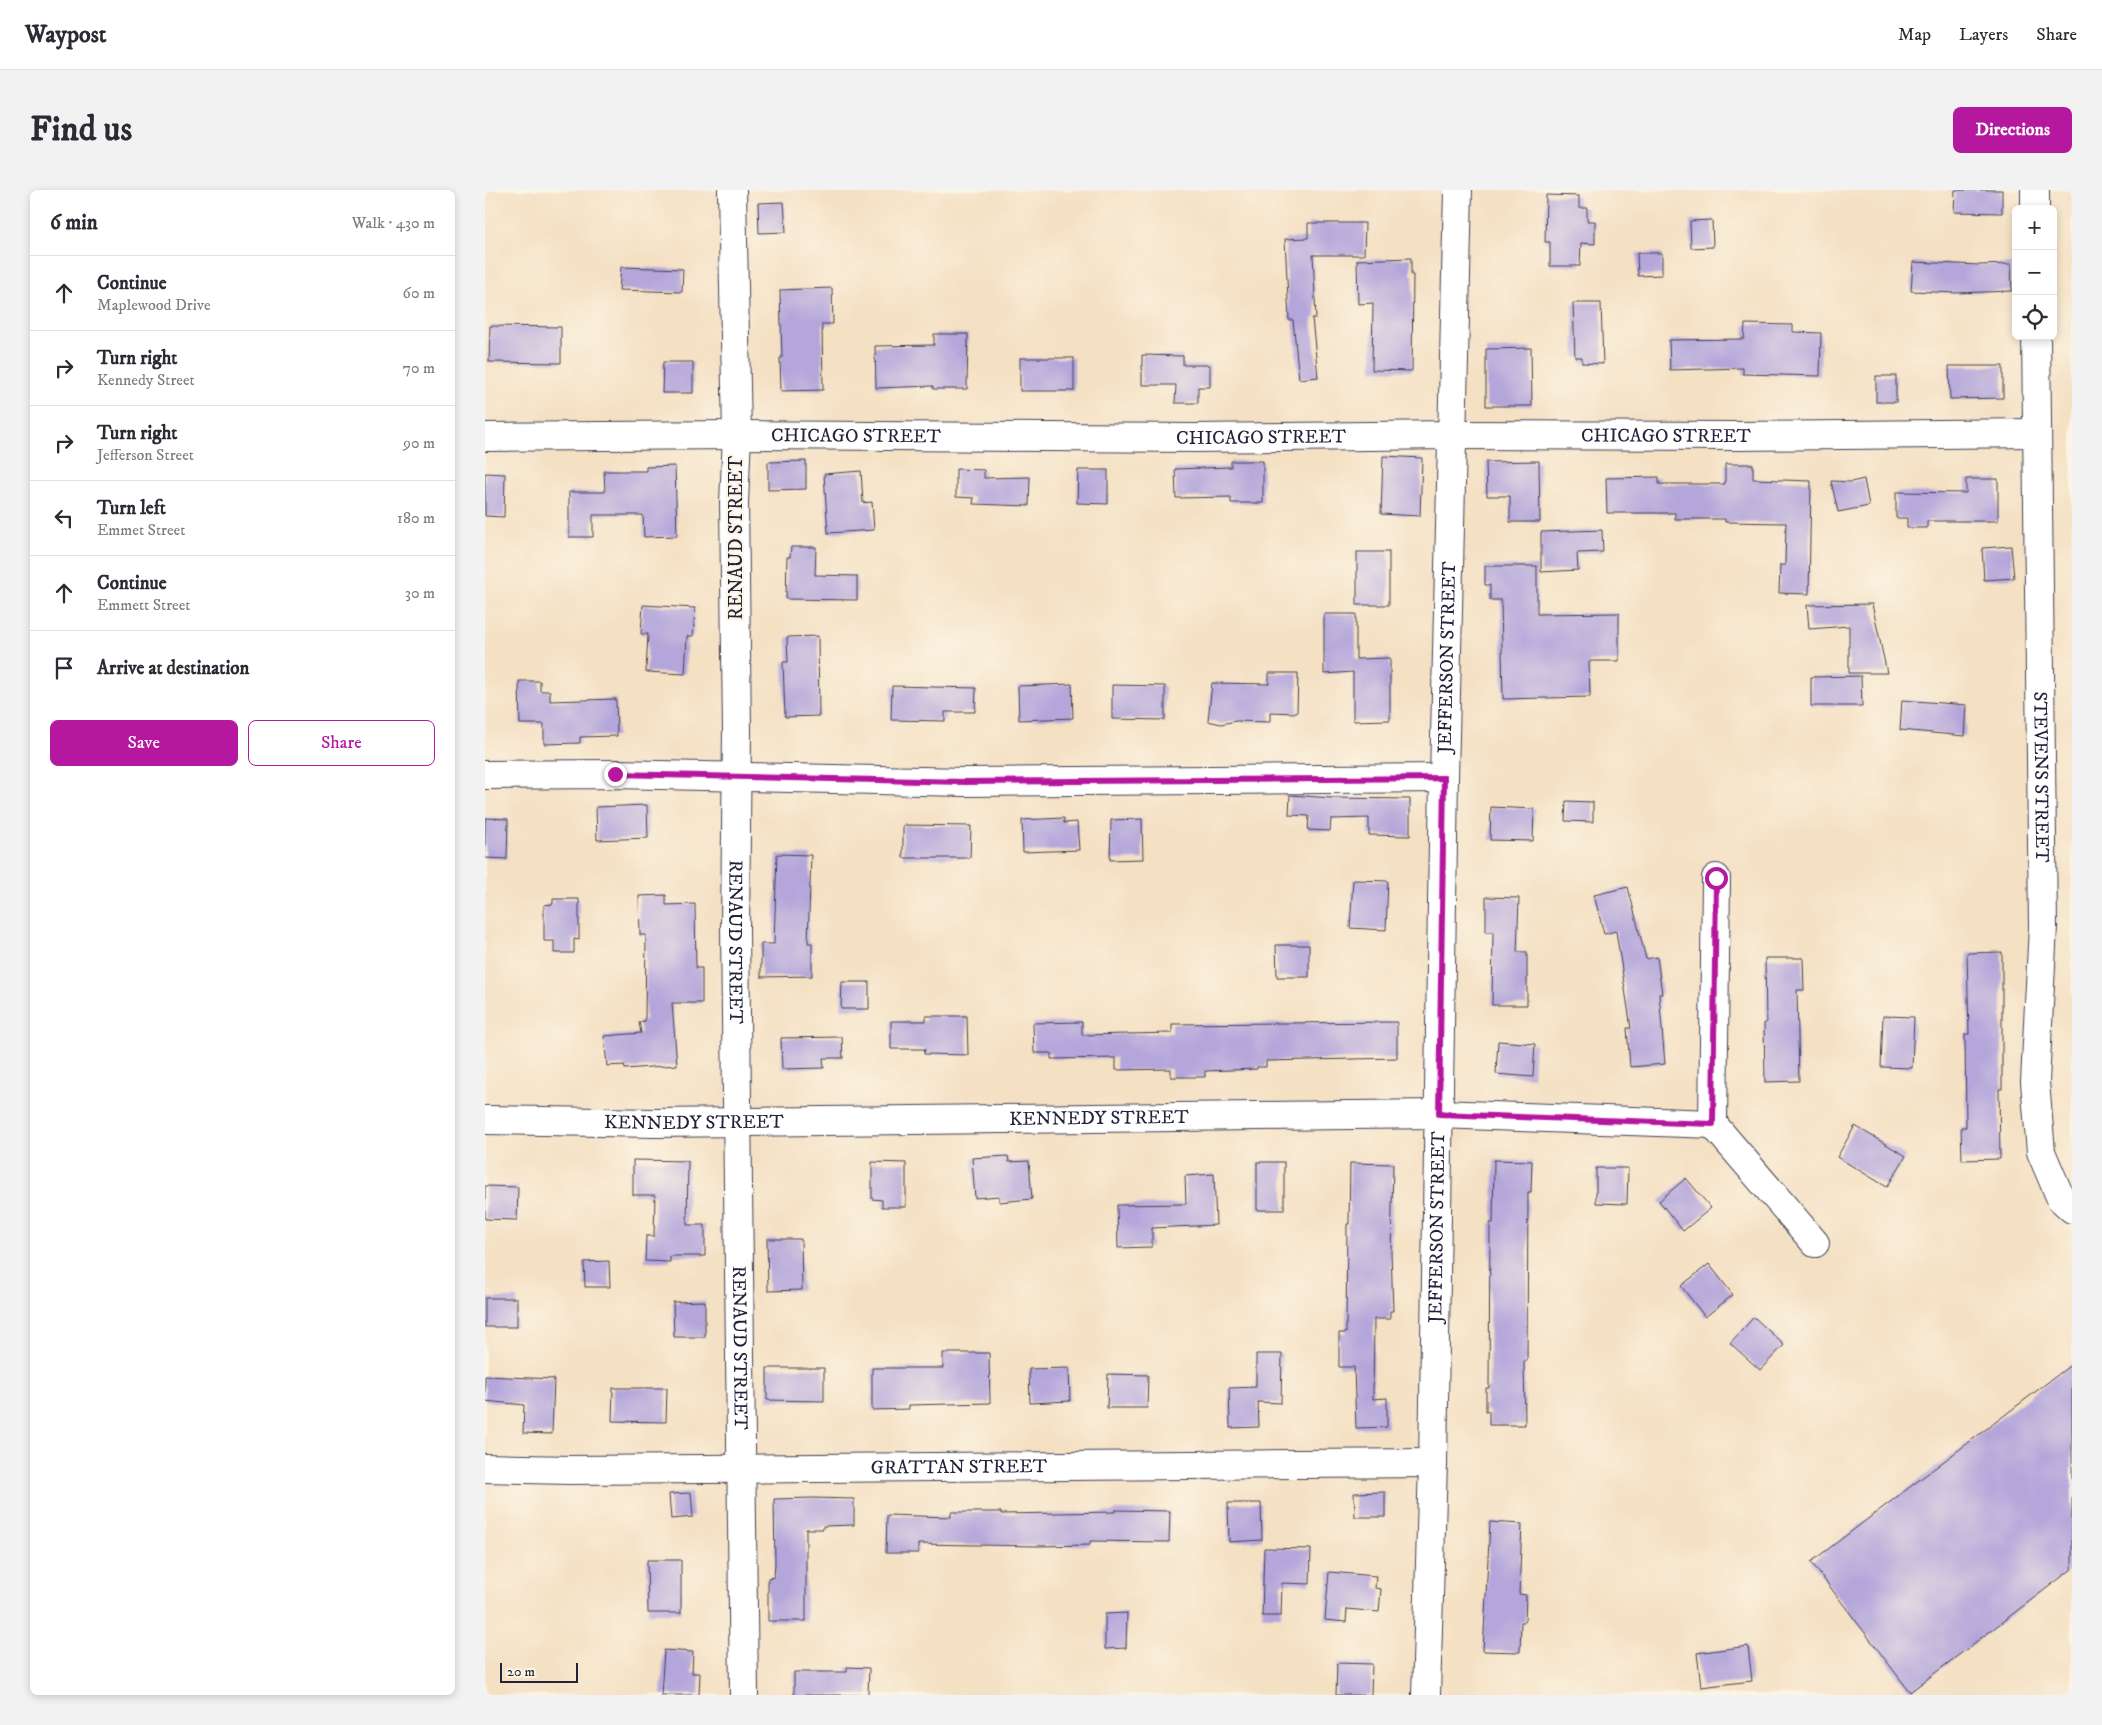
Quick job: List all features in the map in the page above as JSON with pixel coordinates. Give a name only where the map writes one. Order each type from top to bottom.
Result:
[{"type":"street","name":"RENAUD STREET","points":[[732,190],[737,435],[734,503],[737,778],[735,931],[744,1695]]},
{"type":"street","name":"JEFFERSON STREET","points":[[1426,1695],[1433,1463],[1444,778],[1458,190]]},
{"type":"street","points":[[2035,190],[2035,205]]},
{"type":"street","name":"STEVENS STREET","points":[[2036,340],[2043,926],[2035,1082],[2041,1152],[2061,1199],[2072,1209]]},
{"type":"street","name":"CHICAGO STREET","points":[[485,437],[737,435],[1196,438],[2036,433]]},
{"type":"street","points":[[485,775],[615,774],[965,782],[1444,778]]},
{"type":"street","points":[[1716,878],[1713,1124],[1815,1243]]},
{"type":"street","name":"KENNEDY STREET","points":[[485,1120],[654,1123],[1439,1114],[1713,1124]]},
{"type":"street","name":"GRATTAN STREET","points":[[485,1468],[570,1470],[1433,1463]]},
{"type":"building","points":[[1955,190],[2002,190],[2002,213],[1954,212]]},
{"type":"building","points":[[1546,195],[1579,196],[1579,208],[1587,208],[1587,221],[1595,221],[1595,244],[1581,243],[1580,266],[1550,266],[1550,242],[1545,242]]},
{"type":"building","points":[[784,202],[786,232],[759,233],[758,203]]},
{"type":"building","points":[[1712,220],[1713,247],[1691,248],[1690,221]]},
{"type":"building","points":[[1308,223],[1365,223],[1364,255],[1313,255],[1316,318],[1312,318],[1318,377],[1299,379],[1293,320],[1289,320],[1285,239],[1308,238]]},
{"type":"building","points":[[1637,253],[1662,253],[1662,275],[1638,276]]},
{"type":"building","points":[[1411,258],[1411,275],[1413,275],[1412,371],[1372,370],[1373,303],[1358,304],[1357,260]]},
{"type":"building","points":[[1913,262],[1980,265],[2011,264],[2012,291],[1956,293],[1911,291]]},
{"type":"building","points":[[621,267],[683,269],[682,292],[619,290]]},
{"type":"building","points":[[832,288],[833,324],[822,324],[823,390],[781,391],[780,290]]},
{"type":"building","points":[[1573,303],[1601,303],[1603,364],[1582,363],[1582,357],[1575,357]]},
{"type":"building","points":[[1745,324],[1793,325],[1793,332],[1821,333],[1820,376],[1743,374],[1743,368],[1670,370],[1669,340],[1744,339]]},
{"type":"building","points":[[490,326],[561,327],[561,363],[489,362]]},
{"type":"building","points":[[934,334],[968,334],[967,389],[933,389],[933,386],[876,388],[875,346],[934,345]]},
{"type":"building","points":[[1531,348],[1532,406],[1486,406],[1486,349]]},
{"type":"building","points":[[1142,355],[1183,356],[1183,365],[1210,365],[1210,387],[1198,387],[1198,403],[1175,403],[1176,385],[1142,385]]},
{"type":"building","points":[[1020,358],[1074,358],[1074,391],[1020,391]]},
{"type":"building","points":[[663,362],[693,362],[693,393],[662,393]]},
{"type":"building","points":[[1949,366],[2003,366],[2003,398],[1950,399]]},
{"type":"building","points":[[1876,376],[1896,376],[1896,402],[1876,402]]},
{"type":"building","points":[[1383,456],[1422,458],[1420,516],[1381,514]]},
{"type":"building","points":[[806,461],[806,489],[768,490],[768,462]]},
{"type":"building","points":[[1231,461],[1263,461],[1263,503],[1231,503],[1231,497],[1176,498],[1175,469],[1231,467]]},
{"type":"building","points":[[1539,461],[1540,522],[1510,522],[1510,496],[1487,496],[1486,462]]},
{"type":"building","points":[[1725,464],[1753,464],[1753,479],[1811,481],[1809,594],[1779,593],[1780,565],[1785,565],[1786,523],[1725,522],[1725,519],[1675,519],[1675,513],[1607,513],[1606,478],[1659,477],[1659,484],[1725,484]]},
{"type":"building","points":[[675,466],[677,536],[644,537],[643,515],[593,515],[593,537],[569,537],[569,492],[605,492],[604,471],[646,471],[646,467]]},
{"type":"building","points":[[956,469],[984,470],[984,478],[1030,477],[1029,506],[973,504],[974,498],[956,497]]},
{"type":"building","points":[[1078,470],[1108,470],[1108,504],[1077,503]]},
{"type":"building","points":[[861,471],[863,503],[872,502],[874,530],[828,533],[824,474]]},
{"type":"building","points":[[485,473],[505,474],[504,517],[485,516]]},
{"type":"building","points":[[1864,479],[1869,506],[1838,512],[1831,481],[1851,482]]},
{"type":"building","points":[[1966,479],[1998,479],[1998,521],[1927,521],[1927,528],[1907,528],[1907,518],[1896,518],[1896,492],[1966,493]]},
{"type":"building","points":[[1602,530],[1603,552],[1577,553],[1578,570],[1541,572],[1541,532]]},
{"type":"building","points":[[2011,546],[2014,578],[1984,580],[1982,548]]},
{"type":"building","points":[[791,547],[816,547],[815,575],[857,576],[857,600],[786,599],[787,557],[790,557]]},
{"type":"building","points":[[1357,552],[1389,552],[1389,605],[1357,605]]},
{"type":"building","points":[[1485,566],[1537,566],[1537,614],[1619,613],[1619,661],[1589,661],[1590,697],[1503,699],[1501,600],[1490,600],[1490,585],[1485,585]]},
{"type":"building","points":[[1872,604],[1887,673],[1849,673],[1849,626],[1809,629],[1807,605]]},
{"type":"building","points":[[643,605],[695,608],[693,636],[687,636],[685,674],[646,672],[648,634],[641,634]]},
{"type":"building","points":[[1324,614],[1356,614],[1356,659],[1390,658],[1390,720],[1353,721],[1353,672],[1324,674]]},
{"type":"building","points":[[818,636],[819,716],[785,717],[783,662],[788,662],[787,637]]},
{"type":"building","points":[[1269,673],[1298,673],[1297,713],[1270,712],[1270,722],[1236,721],[1221,724],[1208,721],[1212,683],[1269,684]]},
{"type":"building","points":[[1861,676],[1862,706],[1811,706],[1811,677]]},
{"type":"building","points":[[519,681],[540,681],[540,691],[550,691],[550,701],[616,699],[617,736],[580,737],[580,743],[544,744],[544,724],[520,724]]},
{"type":"building","points":[[1072,684],[1073,718],[1019,720],[1018,686]]},
{"type":"building","points":[[1112,685],[1165,686],[1165,720],[1112,719]]},
{"type":"building","points":[[892,686],[976,688],[975,712],[945,712],[945,721],[891,720]]},
{"type":"building","points":[[1902,700],[1967,705],[1965,736],[1900,730]]},
{"type":"building","points":[[1290,795],[1332,798],[1410,799],[1410,836],[1369,835],[1369,818],[1331,819],[1330,831],[1308,830],[1309,816],[1289,815]]},
{"type":"building","points":[[1566,801],[1593,802],[1593,822],[1565,821]]},
{"type":"building","points":[[647,805],[648,838],[597,840],[596,807]]},
{"type":"building","points":[[1491,807],[1534,809],[1533,841],[1490,840]]},
{"type":"building","points":[[485,818],[508,819],[507,859],[485,858]]},
{"type":"building","points":[[1064,818],[1064,823],[1077,822],[1079,850],[1023,852],[1022,820]]},
{"type":"building","points":[[1142,819],[1143,859],[1110,860],[1111,820]]},
{"type":"building","points":[[903,825],[971,826],[970,858],[903,858]]},
{"type":"building","points":[[777,854],[811,855],[808,943],[812,943],[812,976],[761,977],[761,944],[774,944]]},
{"type":"building","points":[[1353,880],[1388,881],[1386,930],[1350,928]]},
{"type":"building","points":[[1628,887],[1646,959],[1657,957],[1662,994],[1659,994],[1665,1064],[1630,1067],[1627,1028],[1631,1028],[1616,931],[1604,934],[1594,895]]},
{"type":"building","points":[[666,895],[666,905],[695,904],[696,968],[702,968],[702,1003],[672,1003],[677,1065],[625,1069],[624,1065],[607,1066],[604,1036],[641,1033],[639,1022],[645,1021],[646,935],[640,935],[639,896]]},
{"type":"building","points":[[1486,897],[1519,898],[1517,952],[1527,952],[1527,1005],[1492,1005],[1493,932],[1486,932]]},
{"type":"building","points":[[553,899],[579,899],[579,940],[574,939],[574,953],[554,953],[554,941],[544,941],[544,905],[553,904]]},
{"type":"building","points":[[1276,945],[1309,945],[1309,977],[1277,977]]},
{"type":"building","points":[[2002,952],[2002,1089],[1999,1089],[2000,1159],[1962,1160],[1961,1127],[1966,1127],[1965,1034],[1969,1034],[1967,953]]},
{"type":"building","points":[[1765,958],[1803,958],[1804,990],[1797,990],[1799,1081],[1765,1082]]},
{"type":"building","points":[[842,982],[869,982],[869,1009],[841,1009]]},
{"type":"building","points":[[926,1016],[967,1016],[968,1055],[924,1054],[925,1049],[891,1049],[891,1021],[926,1021]]},
{"type":"building","points":[[1883,1016],[1914,1017],[1912,1068],[1881,1067]]},
{"type":"building","points":[[1082,1022],[1082,1035],[1172,1033],[1172,1024],[1397,1022],[1397,1058],[1266,1061],[1266,1067],[1257,1067],[1257,1069],[1205,1071],[1205,1077],[1171,1077],[1171,1069],[1116,1070],[1116,1058],[1051,1059],[1051,1053],[1034,1053],[1033,1023]]},
{"type":"building","points":[[842,1037],[843,1058],[823,1058],[824,1068],[782,1069],[781,1038]]},
{"type":"building","points":[[1498,1041],[1535,1044],[1533,1077],[1496,1074]]},
{"type":"building","points":[[1855,1126],[1906,1156],[1887,1187],[1837,1157]]},
{"type":"building","points":[[1008,1156],[1009,1162],[1029,1161],[1032,1199],[999,1202],[999,1196],[975,1198],[972,1158]]},
{"type":"building","points":[[633,1160],[688,1161],[687,1225],[705,1225],[705,1256],[670,1256],[670,1262],[645,1261],[646,1236],[654,1236],[655,1195],[633,1195]]},
{"type":"building","points":[[1494,1160],[1532,1161],[1531,1192],[1528,1192],[1527,1361],[1524,1361],[1525,1425],[1489,1425],[1489,1411],[1486,1411],[1486,1388],[1489,1388],[1490,1223],[1493,1223]]},
{"type":"building","points":[[872,1162],[906,1163],[906,1207],[882,1207],[882,1200],[872,1199]]},
{"type":"building","points":[[1257,1162],[1284,1162],[1284,1210],[1257,1210]]},
{"type":"building","points":[[1350,1163],[1393,1164],[1391,1251],[1393,1311],[1390,1311],[1390,1319],[1374,1319],[1373,1399],[1387,1398],[1387,1427],[1356,1428],[1354,1367],[1339,1367],[1339,1333],[1346,1333],[1347,1224],[1349,1224]]},
{"type":"building","points":[[1596,1168],[1628,1168],[1627,1204],[1596,1203]]},
{"type":"building","points":[[1214,1174],[1216,1225],[1152,1228],[1152,1247],[1118,1248],[1117,1205],[1186,1204],[1185,1176]]},
{"type":"building","points":[[1686,1178],[1711,1208],[1683,1231],[1659,1201]]},
{"type":"building","points":[[485,1186],[518,1187],[517,1220],[485,1219]]},
{"type":"building","points":[[767,1239],[801,1239],[802,1290],[768,1291]]},
{"type":"building","points":[[609,1261],[610,1287],[585,1287],[584,1262]]},
{"type":"building","points":[[1709,1264],[1733,1295],[1705,1317],[1681,1286]]},
{"type":"building","points":[[485,1298],[517,1298],[517,1327],[485,1327]]},
{"type":"building","points":[[705,1301],[705,1337],[674,1337],[673,1302]]},
{"type":"building","points":[[1754,1317],[1784,1345],[1760,1370],[1730,1343]]},
{"type":"building","points":[[943,1353],[989,1353],[990,1403],[909,1405],[909,1409],[872,1410],[872,1368],[943,1368]]},
{"type":"building","points":[[1256,1354],[1282,1354],[1281,1403],[1258,1402],[1259,1427],[1230,1428],[1229,1388],[1256,1387]]},
{"type":"building","points":[[2072,1364],[2072,1569],[1910,1692],[1811,1562]]},
{"type":"building","points":[[767,1368],[824,1368],[824,1401],[767,1400]]},
{"type":"building","points":[[1069,1368],[1070,1401],[1030,1403],[1029,1369]]},
{"type":"building","points":[[1108,1374],[1148,1375],[1147,1408],[1107,1408]]},
{"type":"building","points":[[485,1376],[554,1379],[552,1434],[523,1433],[524,1405],[485,1401]]},
{"type":"building","points":[[613,1388],[667,1388],[666,1422],[612,1421]]},
{"type":"building","points":[[1385,1492],[1385,1517],[1355,1517],[1354,1493]]},
{"type":"building","points":[[691,1493],[693,1517],[671,1519],[669,1494]]},
{"type":"building","points":[[774,1499],[854,1499],[854,1525],[823,1526],[823,1529],[806,1529],[806,1621],[768,1621],[768,1578],[774,1577],[775,1564]]},
{"type":"building","points":[[1228,1503],[1261,1503],[1262,1540],[1229,1542]]},
{"type":"building","points":[[1115,1510],[1170,1511],[1169,1542],[1090,1541],[1090,1545],[1038,1546],[918,1544],[918,1553],[886,1553],[887,1515],[951,1517],[951,1512],[1001,1512],[1001,1514],[1115,1512]]},
{"type":"building","points":[[1490,1522],[1522,1524],[1519,1594],[1526,1595],[1525,1622],[1521,1622],[1520,1652],[1483,1651]]},
{"type":"building","points":[[1264,1548],[1311,1549],[1310,1584],[1282,1583],[1281,1616],[1262,1616]]},
{"type":"building","points":[[647,1560],[681,1560],[681,1613],[648,1613]]},
{"type":"building","points":[[1329,1572],[1376,1576],[1375,1588],[1381,1589],[1379,1612],[1347,1609],[1346,1622],[1325,1620]]},
{"type":"building","points":[[1127,1613],[1126,1648],[1105,1649],[1105,1614]]},
{"type":"building","points":[[1748,1646],[1752,1681],[1701,1687],[1697,1653]]},
{"type":"building","points":[[664,1650],[693,1652],[692,1673],[700,1673],[699,1695],[661,1695]]},
{"type":"building","points":[[1337,1663],[1372,1664],[1371,1695],[1336,1695]]},
{"type":"building","points":[[847,1667],[869,1668],[868,1695],[794,1695],[794,1672],[847,1672]]},
{"type":"route","points":[[615,774],[965,782],[1444,778],[1439,1114],[1713,1124],[1716,878]]}]
